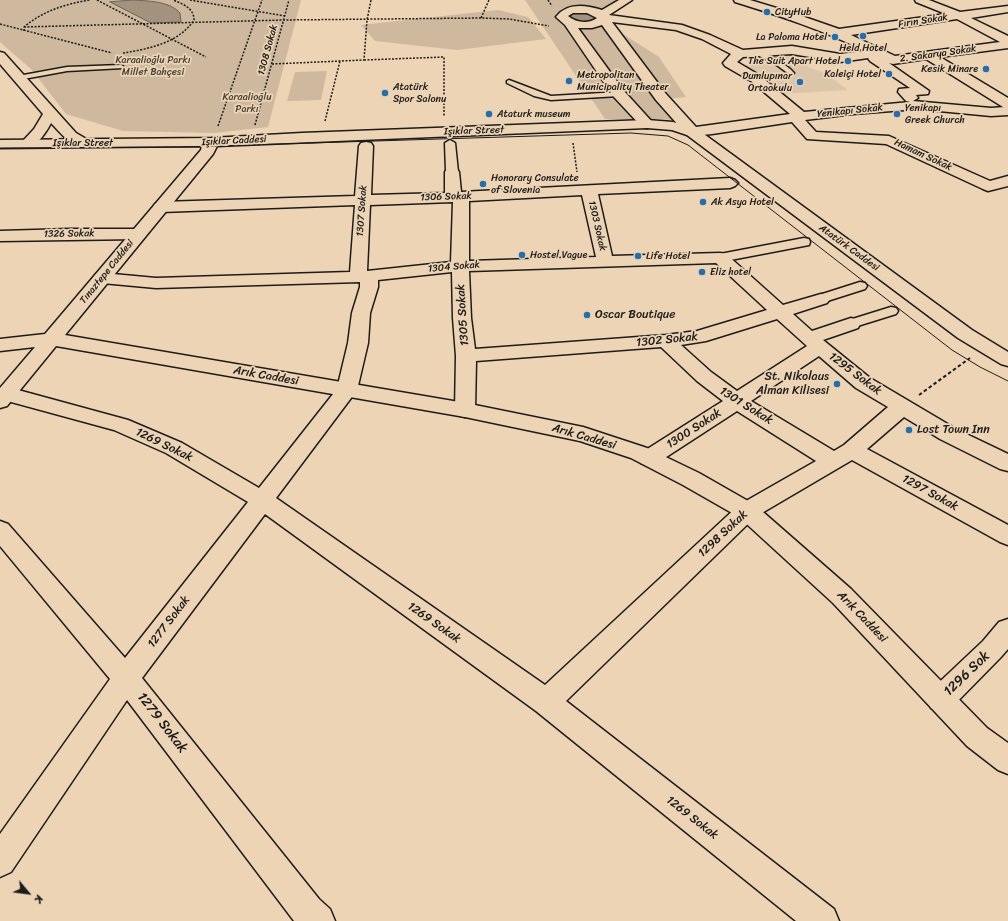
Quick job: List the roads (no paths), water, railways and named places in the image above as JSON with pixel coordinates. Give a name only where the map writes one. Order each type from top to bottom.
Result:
[{"type":"street","points":[[627,0],[598,22],[571,26],[618,94],[647,124]]},
{"type":"street","points":[[739,0],[789,15],[838,33],[872,54],[923,91],[904,92],[918,105]]},
{"type":"street","points":[[925,0],[1008,42]]},
{"type":"street","name":"Fırın Sokak","points":[[838,33],[1008,9]]},
{"type":"street","points":[[603,17],[678,27],[741,54],[792,50],[840,58],[872,54]]},
{"type":"street","points":[[603,17],[661,97],[692,132]]},
{"type":"street","name":"2. Sakarya Sokak","points":[[872,54],[893,60],[930,56],[1008,42]]},
{"type":"street","name":"Hamam Sokak","points":[[741,54],[736,56],[729,63],[755,78],[798,117],[812,136],[889,140],[988,186],[1008,181]]},
{"type":"street","points":[[0,56],[50,114],[71,136],[83,143]]},
{"type":"street","points":[[930,56],[1008,104]]},
{"type":"street","points":[[933,74],[954,71]]},
{"type":"street","points":[[904,78],[919,76]]},
{"type":"street","points":[[0,79],[17,77]]},
{"type":"street","name":"Yenikapı Sokak","points":[[692,132],[853,110],[918,105],[991,112],[1008,111]]},
{"type":"street","points":[[28,143],[40,131],[50,114]]},
{"type":"street","name":"Işıklar Street","points":[[302,137],[647,124],[673,126],[692,132]]},
{"type":"street","name":"Atatürk Caddesi","points":[[692,132],[965,334],[1008,360]]},
{"type":"street","points":[[213,139],[268,133],[302,137]]},
{"type":"street","name":"Işıklar Caddesi","points":[[166,143],[213,139],[302,137]]},
{"type":"street","name":"Tınaztepe Caddesi","points":[[3,398],[208,151],[213,139]]},
{"type":"street","name":"Işıklar Street","points":[[0,144],[166,143]]},
{"type":"street","name":"1305 Sokak","points":[[450,143],[452,172],[457,197],[462,318],[466,356],[465,410]]},
{"type":"street","name":"1307 Sokak","points":[[347,390],[358,343],[361,313],[369,287],[364,276],[363,200],[366,146]]},
{"type":"street","name":"1306 Sokak","points":[[161,208],[457,197],[730,183]]},
{"type":"street","name":"1303 Sokak","points":[[589,191],[605,262]]},
{"type":"street","name":"1326 Sokak","points":[[0,236],[138,234]]},
{"type":"street","name":"1304 Sokak","points":[[102,278],[156,284],[364,276],[460,266],[720,258],[804,242]]},
{"type":"street","name":"1295 Sokak","points":[[720,258],[814,342],[863,383],[948,434],[1008,463]]},
{"type":"street","name":"1302 Sokak","points":[[466,356],[666,342],[699,337],[719,332],[860,286]]},
{"type":"street","points":[[851,324],[891,311]]},
{"type":"street","name":"1300 Sokak","points":[[649,458],[737,401],[814,342],[851,324]]},
{"type":"street","name":"Arık Caddesi","points":[[0,345],[52,339],[465,410],[583,434],[639,453],[691,479],[747,511],[842,596],[977,737],[1008,760]]},
{"type":"street","name":"1301 Sokak","points":[[666,342],[685,362],[712,384],[737,401],[843,456]]},
{"type":"street","name":"1277 Sokak","points":[[0,861],[126,678],[347,390]]},
{"type":"street","name":"1269 Sokak","points":[[3,398],[122,426],[174,448],[262,500],[546,702],[822,921]]},
{"type":"street","name":"1298 Sokak","points":[[546,702],[747,511],[843,456],[902,407]]},
{"type":"street","name":"1297 Sokak","points":[[843,456],[1008,536]]},
{"type":"street","name":"1279 Sokak","points":[[0,530],[126,678],[307,911],[318,921]]},
{"type":"street","name":"1296 Sok","points":[[941,699],[992,649],[1008,630]]},
{"type":"lane","points":[[757,53],[776,62],[791,73]]},
{"type":"lane","points":[[17,77],[67,69],[121,67]]},
{"type":"lane","points":[[510,82],[537,94],[551,98],[618,94]]},
{"type":"tram line","points":[[0,148],[183,147],[631,133],[668,136],[688,145],[952,350],[980,367],[1008,381]]},
{"type":"place","name":"CityHub","points":[[767,12]]},
{"type":"place","name":"Held Hotel","points":[[863,36]]},
{"type":"place","name":"La Paloma Hotel","points":[[835,37]]},
{"type":"place","name":"The Suit Apart Hotel","points":[[848,61]]},
{"type":"place","name":"Kesik Minare","points":[[986,69]]},
{"type":"place","name":"Kaleiçi Hotel","points":[[889,74]]},
{"type":"place","name":"Metropolitan Municipality Theater","points":[[569,81]]},
{"type":"place","name":"Dumlupınar Ortaokulu","points":[[800,82]]},
{"type":"place","name":"Atatürk Spor Salonu","points":[[385,93]]},
{"type":"place","name":"Ataturk museum","points":[[489,114]]},
{"type":"place","name":"Yenikapı Greek Church","points":[[897,114]]},
{"type":"place","name":"Honorary Consulate of Slovenia","points":[[483,184]]},
{"type":"place","name":"Ak Asya Hotel","points":[[703,202]]},
{"type":"place","name":"Hostel Vague","points":[[522,255]]},
{"type":"place","name":"Life Hotel","points":[[638,256]]},
{"type":"place","name":"Eliz hotel","points":[[702,272]]},
{"type":"place","name":"Oscar Boutique","points":[[587,315]]},
{"type":"place","name":"St. Nikolaus Alman Kilisesi","points":[[837,384]]},
{"type":"place","name":"Lost Town Inn","points":[[909,430]]},
{"type":"park label","name":"Karaalioğlu Parkı Millet Bahçesi","points":[[153,66]]},
{"type":"park label","name":"Karaalioğlu Parkı","points":[[247,102]]}]
